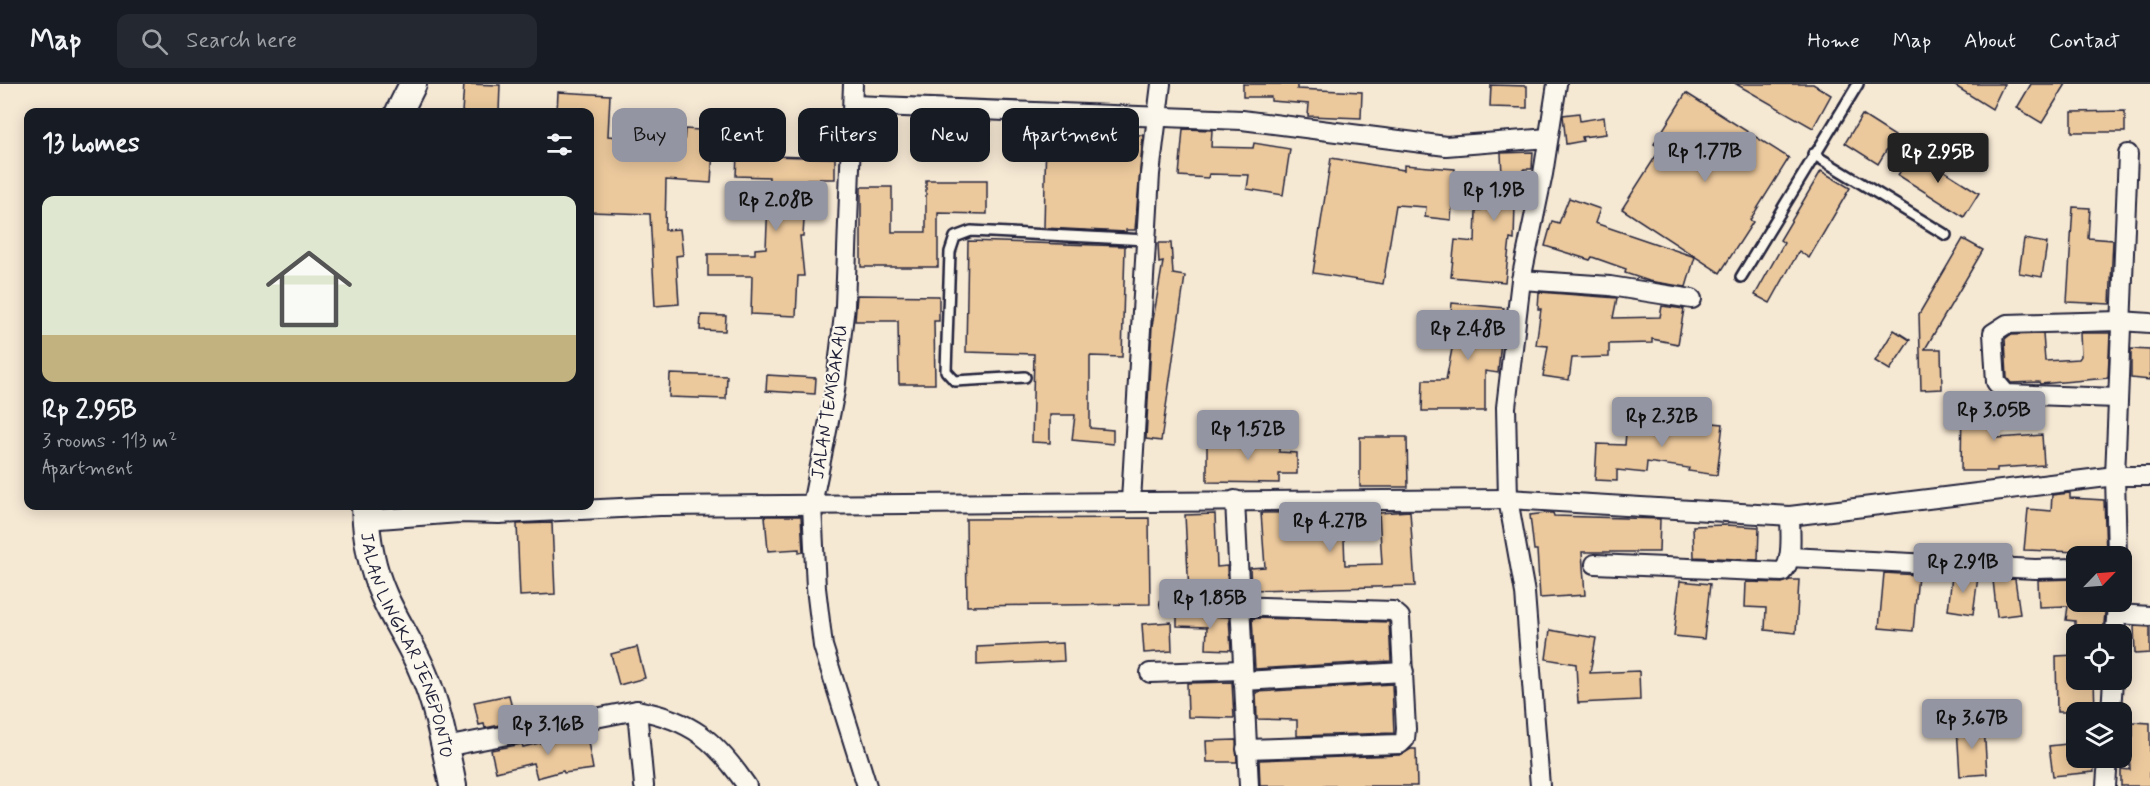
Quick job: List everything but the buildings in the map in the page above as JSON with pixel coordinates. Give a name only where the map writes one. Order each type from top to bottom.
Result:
[{"type":"main road","points":[[401,108],[413,84]]},
{"type":"main road","name":"JALAN LINGKAR JENEPONTO","points":[[365,513],[375,574],[384,598],[423,671],[445,747],[453,786]]},
{"type":"street","name":"JALAN TEMBAKAU","points":[[853,84],[847,193],[845,306],[835,391],[812,505],[816,588],[823,646],[867,786]]},
{"type":"street","points":[[1131,501],[1155,116],[1161,84]]},
{"type":"street","points":[[1540,786],[1525,594],[1508,499],[1506,407],[1521,280],[1557,84]]},
{"type":"street","points":[[853,105],[1242,120],[1446,146],[1548,138]]},
{"type":"street","points":[[2117,546],[2115,476],[2117,398],[2128,154]]},
{"type":"street","points":[[1521,280],[1610,286],[1692,299]]},
{"type":"street","points":[[2117,398],[2006,394],[1996,382],[1993,333],[2007,324],[2120,321],[2150,323]]},
{"type":"street","points":[[594,508],[1508,499],[1790,516],[2115,476],[2150,476]]},
{"type":"street","points":[[1235,500],[1249,786]]},
{"type":"street","points":[[365,513],[500,510]]},
{"type":"street","points":[[1595,564],[1780,573],[1787,568],[1789,557],[1790,516]]},
{"type":"street","points":[[1789,557],[2035,569],[2066,568]]},
{"type":"street","points":[[1170,604],[1393,611],[1401,620],[1405,739],[1400,744],[1246,749]]},
{"type":"street","points":[[2132,612],[2150,616]]},
{"type":"street","points":[[1150,673],[1242,676],[1404,672]]},
{"type":"street","points":[[637,710],[644,786]]},
{"type":"street","points":[[445,747],[637,710],[662,715],[698,732],[726,755],[747,786]]},
{"type":"street","points":[[2106,786],[2107,768]]},
{"type":"lane","points":[[1741,277],[1813,154],[1858,84]]},
{"type":"lane","points":[[1813,154],[1946,235]]},
{"type":"lane","points":[[1025,377],[955,381],[946,371],[950,252],[955,237],[971,231],[1147,240]]}]
